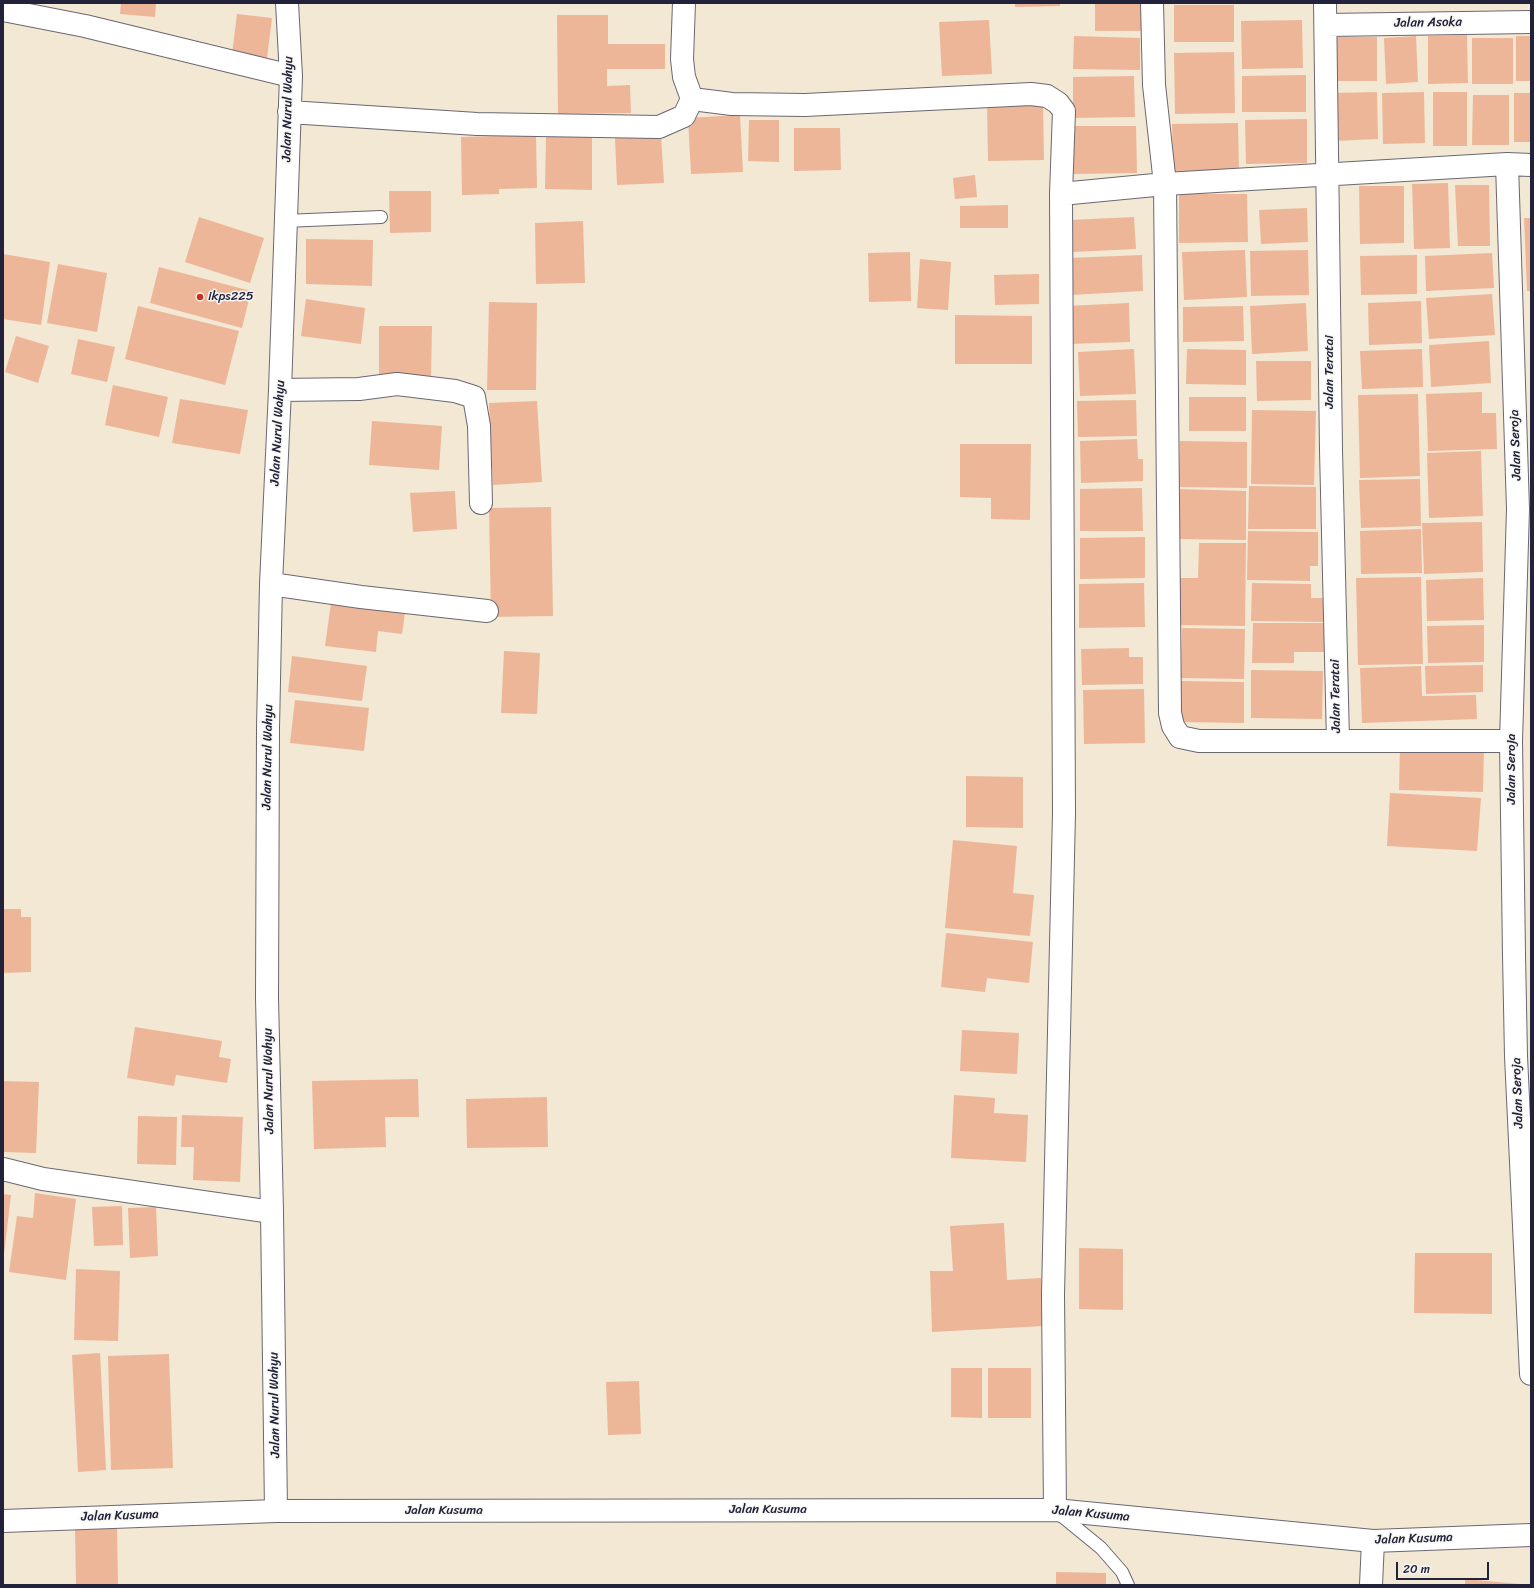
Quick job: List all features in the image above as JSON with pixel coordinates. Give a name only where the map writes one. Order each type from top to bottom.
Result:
[{"type":"street","name":"Jalan Nurul Wahyu","points":[[276,1511],[272,1212],[267,998],[270,584],[280,390],[284,221],[291,76],[287,3]]},
{"type":"street","points":[[289,112],[477,124],[644,128],[659,127],[672,123],[684,116],[692,99],[684,78],[682,59],[684,3]]},
{"type":"street","points":[[1152,3],[1154,85],[1164,184],[1170,713],[1173,726],[1180,737],[1199,741],[1511,741]]},
{"type":"street","name":"Jalan Teratai","points":[[1325,3],[1331,458],[1338,741]]},
{"type":"street","points":[[3,10],[85,26],[291,76]]},
{"type":"street","name":"Jalan Asoka","points":[[1326,25],[1531,22]]},
{"type":"street","points":[[692,99],[732,104],[805,105],[1031,94],[1047,96],[1058,103],[1064,111],[1061,194],[1064,813],[1053,1294],[1055,1510]]},
{"type":"street","points":[[1061,194],[1164,184],[1507,164],[1531,165]]},
{"type":"street","name":"Jalan Seroja","points":[[1507,164],[1518,509],[1511,741],[1516,1056],[1531,1374]]},
{"type":"street","points":[[280,390],[359,389],[397,384],[455,391],[474,397],[478,426],[480,503]]},
{"type":"street","points":[[270,584],[361,597],[487,611]]},
{"type":"street","points":[[3,1169],[43,1179],[272,1212]]},
{"type":"street","name":"Jalan Kusuma","points":[[3,1521],[276,1511],[1055,1510],[1373,1541],[1531,1535]]},
{"type":"street","points":[[1371,1585],[1373,1541]]},
{"type":"lane","points":[[284,221],[381,217]]},
{"type":"lane","points":[[1055,1510],[1101,1548],[1122,1572],[1128,1585]]},
{"type":"building","points":[[121,3],[156,3],[155,17],[120,14]]},
{"type":"building","points":[[1015,3],[1060,3],[1060,6],[1015,7]]},
{"type":"building","points":[[1095,3],[1142,3],[1142,31],[1095,31]]},
{"type":"building","points":[[1174,5],[1234,5],[1234,42],[1174,42]]},
{"type":"building","points":[[237,14],[272,18],[267,58],[232,54]]},
{"type":"building","points":[[557,15],[608,15],[608,44],[665,44],[665,69],[607,69],[607,86],[630,85],[631,113],[558,114]]},
{"type":"building","points":[[989,20],[992,74],[942,76],[939,22]]},
{"type":"building","points":[[1302,20],[1303,68],[1242,69],[1241,21]]},
{"type":"building","points":[[1467,35],[1468,83],[1428,84],[1428,36]]},
{"type":"building","points":[[1074,36],[1140,38],[1140,70],[1073,69]]},
{"type":"building","points":[[1416,36],[1418,82],[1386,84],[1384,38]]},
{"type":"building","points":[[1516,36],[1531,36],[1531,81],[1516,81]]},
{"type":"building","points":[[1332,37],[1377,37],[1377,81],[1331,81]]},
{"type":"building","points":[[1472,38],[1513,38],[1513,84],[1472,84]]},
{"type":"building","points":[[1234,52],[1235,113],[1175,114],[1174,53]]},
{"type":"building","points":[[1306,75],[1306,112],[1242,112],[1242,76]]},
{"type":"building","points":[[1134,76],[1135,117],[1073,118],[1073,77]]},
{"type":"building","points":[[1377,92],[1378,139],[1334,141],[1333,93]]},
{"type":"building","points":[[1424,92],[1425,143],[1383,144],[1382,93]]},
{"type":"building","points":[[1433,92],[1467,92],[1467,146],[1433,146]]},
{"type":"building","points":[[1514,93],[1531,93],[1531,142],[1514,142]]},
{"type":"building","points":[[1473,95],[1509,95],[1509,145],[1472,145]]},
{"type":"building","points":[[1043,103],[1044,160],[988,161],[987,104]]},
{"type":"building","points":[[740,115],[743,172],[691,174],[688,118]]},
{"type":"building","points":[[1307,119],[1307,163],[1246,164],[1245,120]]},
{"type":"building","points":[[749,120],[779,120],[779,162],[748,161]]},
{"type":"building","points":[[1238,123],[1239,170],[1173,171],[1172,124]]},
{"type":"building","points":[[1072,126],[1136,126],[1137,173],[1072,174]]},
{"type":"building","points":[[794,128],[840,128],[841,170],[794,171]]},
{"type":"building","points":[[536,135],[537,188],[499,189],[499,194],[462,195],[461,137]]},
{"type":"building","points":[[546,136],[592,137],[592,190],[545,189]]},
{"type":"building","points":[[661,136],[664,183],[617,185],[615,138]]},
{"type":"building","points":[[975,175],[977,197],[955,199],[953,178]]},
{"type":"building","points":[[1448,183],[1450,248],[1414,249],[1412,184]]},
{"type":"building","points":[[1455,185],[1489,185],[1490,246],[1458,246]]},
{"type":"building","points":[[1359,186],[1404,186],[1404,243],[1360,244]]},
{"type":"building","points":[[389,191],[431,191],[431,232],[390,233]]},
{"type":"building","points":[[1179,194],[1247,194],[1248,242],[1179,243]]},
{"type":"building","points":[[1008,205],[1008,228],[960,228],[960,206]]},
{"type":"building","points":[[1307,208],[1308,242],[1261,244],[1259,210]]},
{"type":"building","points":[[199,217],[264,238],[250,283],[185,262]]},
{"type":"building","points":[[1134,217],[1136,249],[1072,252],[1070,220]]},
{"type":"building","points":[[1524,218],[1531,218],[1531,291],[1527,291]]},
{"type":"building","points":[[583,221],[585,283],[536,284],[535,223]]},
{"type":"building","points":[[306,239],[373,240],[372,286],[306,284]]},
{"type":"building","points":[[1245,250],[1247,297],[1184,300],[1182,252]]},
{"type":"building","points":[[1308,250],[1309,295],[1251,296],[1250,251]]},
{"type":"building","points":[[910,252],[911,301],[869,302],[868,253]]},
{"type":"building","points":[[1492,253],[1494,288],[1426,291],[1425,256]]},
{"type":"building","points":[[3,254],[50,262],[41,325],[3,319]]},
{"type":"building","points":[[1142,255],[1143,291],[1070,295],[1068,258]]},
{"type":"building","points":[[1417,255],[1417,294],[1361,295],[1360,256]]},
{"type":"building","points":[[920,259],[951,262],[948,310],[917,308]]},
{"type":"building","points":[[58,264],[107,273],[97,332],[47,323]]},
{"type":"building","name":"ikps225","points":[[159,267],[251,291],[242,328],[150,303]]},
{"type":"building","points":[[1039,274],[1039,304],[995,305],[994,275]]},
{"type":"building","points":[[1492,294],[1495,335],[1429,339],[1426,298]]},
{"type":"building","points":[[306,299],[365,308],[361,344],[301,336]]},
{"type":"building","points":[[1421,301],[1422,343],[1369,345],[1368,303]]},
{"type":"building","points":[[489,302],[537,303],[536,390],[487,390]]},
{"type":"building","points":[[1129,303],[1130,342],[1068,344],[1066,306]]},
{"type":"building","points":[[1306,303],[1308,351],[1252,354],[1250,306]]},
{"type":"building","points":[[138,306],[239,331],[225,385],[125,359]]},
{"type":"building","points":[[1243,306],[1244,341],[1183,342],[1183,307]]},
{"type":"building","points":[[955,315],[1032,316],[1032,364],[955,364]]},
{"type":"building","points":[[379,326],[432,326],[431,377],[379,377]]},
{"type":"building","points":[[16,336],[49,346],[38,383],[5,372]]},
{"type":"building","points":[[78,339],[115,347],[107,382],[71,374]]},
{"type":"building","points":[[1489,341],[1491,383],[1431,387],[1429,345]]},
{"type":"building","points":[[1134,349],[1136,394],[1080,396],[1078,352]]},
{"type":"building","points":[[1187,349],[1246,350],[1246,385],[1186,384]]},
{"type":"building","points":[[1422,349],[1423,387],[1362,389],[1360,351]]},
{"type":"building","points":[[1256,361],[1311,361],[1311,400],[1257,401]]},
{"type":"building","points":[[113,385],[168,397],[159,437],[105,425]]},
{"type":"building","points":[[1482,392],[1482,413],[1496,413],[1497,449],[1428,451],[1426,394]]},
{"type":"building","points":[[1418,394],[1420,476],[1360,478],[1358,395]]},
{"type":"building","points":[[1189,397],[1246,397],[1246,431],[1189,431]]},
{"type":"building","points":[[180,399],[248,410],[240,454],[172,443]]},
{"type":"building","points":[[1136,400],[1137,436],[1078,437],[1077,401]]},
{"type":"building","points":[[537,401],[542,482],[493,485],[489,403]]},
{"type":"building","points":[[1252,410],[1316,411],[1314,485],[1251,484]]},
{"type":"building","points":[[372,421],[442,426],[439,470],[369,465]]},
{"type":"building","points":[[1137,439],[1138,459],[1143,459],[1143,481],[1081,483],[1080,441]]},
{"type":"building","points":[[1180,441],[1247,442],[1247,488],[1179,487]]},
{"type":"building","points":[[960,444],[1031,444],[1030,520],[991,519],[991,498],[960,497]]},
{"type":"building","points":[[1481,451],[1483,516],[1429,518],[1427,453]]},
{"type":"building","points":[[1420,479],[1421,526],[1361,528],[1359,480]]},
{"type":"building","points":[[1249,486],[1316,487],[1316,529],[1248,529]]},
{"type":"building","points":[[1142,488],[1143,531],[1080,531],[1080,489]]},
{"type":"building","points":[[1179,489],[1246,491],[1246,540],[1179,539]]},
{"type":"building","points":[[455,491],[457,529],[413,532],[410,493]]},
{"type":"building","points":[[551,507],[553,616],[491,617],[489,508]]},
{"type":"building","points":[[1482,522],[1483,572],[1424,574],[1422,523]]},
{"type":"building","points":[[1421,529],[1422,573],[1361,574],[1360,531]]},
{"type":"building","points":[[1248,531],[1318,532],[1318,566],[1310,566],[1310,581],[1247,580]]},
{"type":"building","points":[[1145,537],[1145,578],[1080,579],[1080,538]]},
{"type":"building","points":[[1199,543],[1246,543],[1245,626],[1176,625],[1176,578],[1198,578]]},
{"type":"building","points":[[1421,577],[1423,664],[1358,665],[1356,578]]},
{"type":"building","points":[[1483,578],[1484,620],[1427,621],[1426,580]]},
{"type":"building","points":[[1144,583],[1145,627],[1079,628],[1079,584]]},
{"type":"building","points":[[1252,583],[1311,584],[1311,598],[1324,598],[1324,622],[1251,621]]},
{"type":"building","points":[[331,603],[405,613],[402,634],[378,631],[376,652],[325,646]]},
{"type":"building","points":[[1253,623],[1326,623],[1325,652],[1294,652],[1294,663],[1252,663]]},
{"type":"building","points":[[1484,625],[1484,662],[1428,663],[1427,626]]},
{"type":"building","points":[[1182,628],[1245,629],[1244,679],[1181,678]]},
{"type":"building","points":[[1129,648],[1129,657],[1143,657],[1143,684],[1082,685],[1081,649]]},
{"type":"building","points":[[504,651],[540,653],[537,714],[501,713]]},
{"type":"building","points":[[292,656],[367,666],[362,701],[288,692]]},
{"type":"building","points":[[1483,665],[1483,692],[1426,694],[1425,666]]},
{"type":"building","points":[[1421,666],[1422,696],[1476,695],[1477,719],[1362,723],[1360,668]]},
{"type":"building","points":[[1251,670],[1323,671],[1322,719],[1251,718]]},
{"type":"building","points":[[1181,681],[1244,682],[1244,723],[1180,722]]},
{"type":"building","points":[[1144,689],[1145,743],[1084,744],[1083,690]]},
{"type":"building","points":[[295,700],[369,708],[364,751],[290,743]]},
{"type":"building","points":[[1400,744],[1484,746],[1483,792],[1399,790]]},
{"type":"building","points":[[966,776],[1023,777],[1023,828],[966,827]]},
{"type":"building","points":[[1390,793],[1481,798],[1477,851],[1387,846]]},
{"type":"building","points":[[953,840],[1017,846],[1013,893],[1034,895],[1030,936],[945,928]]},
{"type":"building","points":[[3,909],[21,909],[21,917],[31,917],[31,972],[3,973]]},
{"type":"building","points":[[946,933],[1033,942],[1029,983],[987,978],[985,992],[941,987]]},
{"type":"building","points":[[135,1027],[222,1041],[219,1057],[231,1059],[227,1083],[176,1075],[174,1086],[127,1078]]},
{"type":"building","points":[[962,1030],[1019,1033],[1017,1074],[960,1071]]},
{"type":"building","points":[[418,1079],[419,1117],[385,1117],[386,1147],[314,1149],[312,1081]]},
{"type":"building","points":[[3,1081],[39,1082],[36,1153],[3,1152]]},
{"type":"building","points":[[954,1095],[995,1098],[994,1113],[1028,1115],[1026,1162],[951,1158]]},
{"type":"building","points":[[547,1097],[548,1147],[467,1148],[466,1099]]},
{"type":"building","points":[[182,1115],[243,1117],[240,1182],[193,1180],[194,1147],[181,1147]]},
{"type":"building","points":[[138,1116],[177,1117],[176,1165],[137,1164]]},
{"type":"building","points":[[35,1193],[76,1199],[66,1280],[9,1272],[17,1216],[33,1218]]},
{"type":"building","points":[[3,1194],[11,1195],[4,1254],[3,1254]]},
{"type":"building","points":[[122,1206],[123,1245],[94,1246],[92,1207]]},
{"type":"building","points":[[156,1207],[158,1256],[130,1258],[128,1208]]},
{"type":"building","points":[[1004,1223],[1007,1280],[1041,1278],[1043,1326],[932,1332],[930,1271],[953,1271],[950,1226]]},
{"type":"building","points":[[1079,1248],[1123,1249],[1123,1310],[1079,1309]]},
{"type":"building","points":[[1415,1253],[1492,1253],[1492,1314],[1414,1313]]},
{"type":"building","points":[[76,1269],[120,1271],[118,1341],[74,1340]]},
{"type":"building","points":[[100,1353],[106,1470],[78,1472],[72,1355]]},
{"type":"building","points":[[169,1354],[173,1468],[111,1470],[108,1356]]},
{"type":"building","points":[[951,1368],[982,1368],[982,1418],[951,1417]]},
{"type":"building","points":[[988,1368],[1031,1368],[1031,1418],[988,1418]]},
{"type":"building","points":[[639,1381],[641,1434],[608,1435],[606,1382]]},
{"type":"building","points":[[117,1526],[118,1585],[76,1585],[75,1527]]},
{"type":"building","points":[[1056,1572],[1106,1573],[1106,1585],[1056,1585]]},
{"type":"building","points":[[1465,1579],[1520,1584],[1520,1585],[1465,1585]]},
{"type":"place","name":"ikps225","points":[[200,297]]}]
